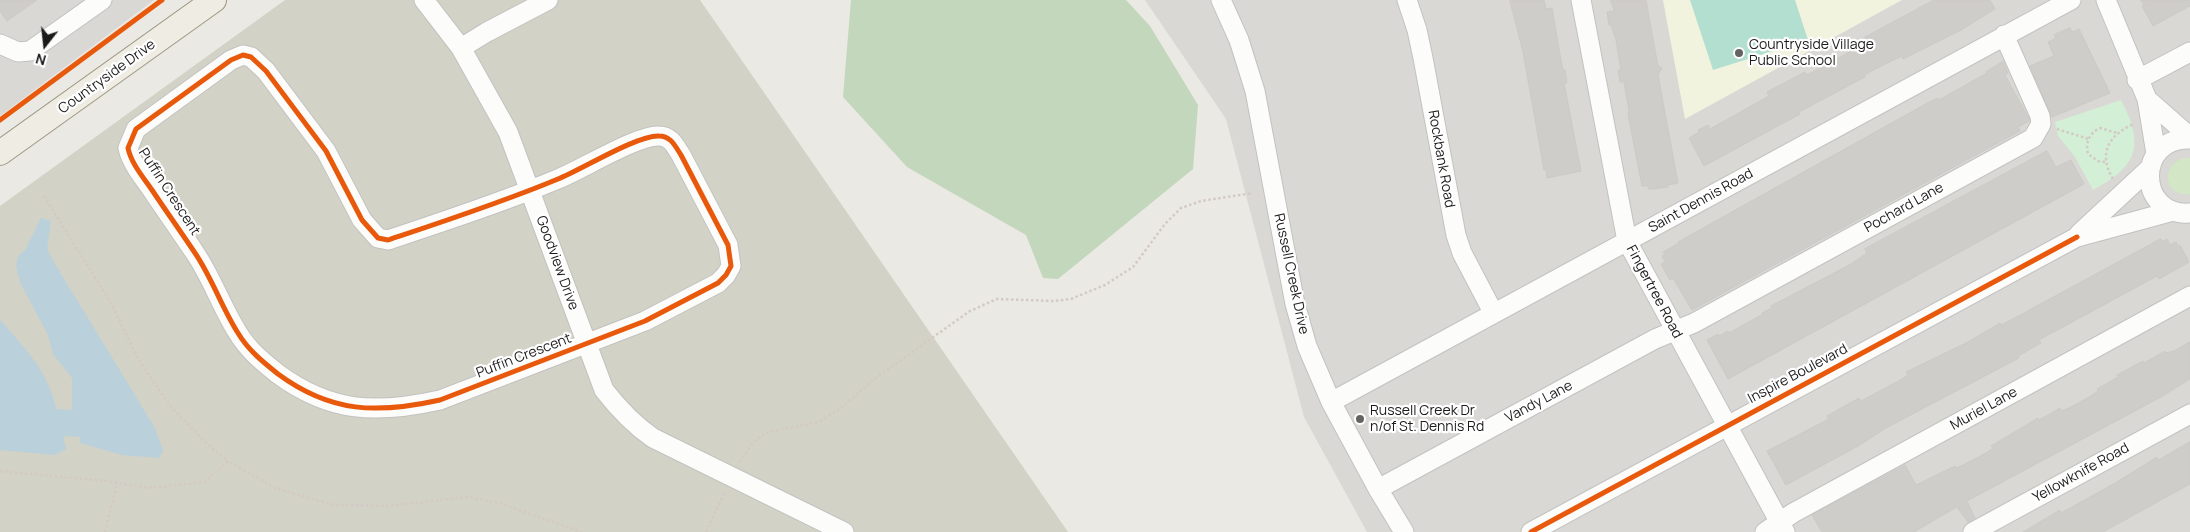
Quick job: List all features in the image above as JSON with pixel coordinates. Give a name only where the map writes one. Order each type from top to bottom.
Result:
[{"type":"main road","name":"Countryside Drive","points":[[0,153],[214,0]]},
{"type":"street","points":[[0,44],[18,52],[30,51],[102,0]]},
{"type":"street","name":"Goodview Drive","points":[[424,0],[461,48],[508,132],[604,390],[614,404],[640,429],[671,447],[844,532]]},
{"type":"street","points":[[461,48],[548,0]]},
{"type":"street","name":"Russell Creek Drive","points":[[1221,0],[1239,40],[1255,91],[1295,304],[1307,346],[1331,402],[1378,489],[1404,532]]},
{"type":"street","name":"Rockbank Road","points":[[1407,0],[1421,48],[1456,235],[1462,253],[1493,312]]},
{"type":"street","name":"Fingertree Road","points":[[1581,0],[1627,241],[1726,426],[1776,529]]},
{"type":"street","name":"Saint Dennis Road","points":[[1331,402],[1493,312],[2071,0]]},
{"type":"street","points":[[2106,0],[2147,99],[2153,161],[2149,184],[2160,203],[2185,214]]},
{"type":"street","points":[[2004,35],[2037,107],[2041,124]]},
{"type":"street","points":[[2138,80],[2190,52]]},
{"type":"street","name":"Puffin Crescent","points":[[530,190],[388,240],[378,238],[362,220],[326,151],[266,71],[251,57],[243,55],[230,60],[136,129],[128,148],[136,167],[197,256],[239,336],[261,361],[288,381],[317,398],[348,406],[378,409],[409,407],[440,400],[587,344]]},
{"type":"street","points":[[2147,99],[2190,138]]},
{"type":"street","name":"Pochard Lane","points":[[1675,331],[1694,323],[2033,138],[2041,124]]},
{"type":"street","points":[[530,190],[559,179],[637,141],[658,136],[666,137],[672,141],[681,155],[728,246],[731,266],[718,283],[645,321],[587,344]]},
{"type":"street","name":"Inspire Boulevard","points":[[1531,532],[2077,236],[2173,141],[2190,138]]},
{"type":"street","name":"Inspire Boulevard","points":[[2077,236],[2185,214]]},
{"type":"street","name":"Muriel Lane","points":[[1776,529],[2190,296]]},
{"type":"street","name":"Vandy Lane","points":[[1378,489],[1655,339],[1675,331]]},
{"type":"street","name":"Yellowknife Road","points":[[1973,532],[2190,414]]},
{"type":"path","points":[[2041,124],[2089,139]]},
{"type":"path","points":[[2114,181],[2105,162],[2108,148],[2118,133],[2134,124]]},
{"type":"path","points":[[2105,162],[2098,161],[2088,154],[2089,139],[2094,130],[2100,128],[2118,133]]},
{"type":"path","points":[[706,532],[732,477],[754,441],[768,432],[819,422],[841,408],[873,380],[970,311],[997,299],[1054,302],[1071,299],[1105,286],[1133,267],[1165,224],[1181,208],[1201,201],[1253,193]]},
{"type":"path","points":[[44,196],[111,303],[137,357],[170,406],[205,442],[228,462],[275,488],[334,505],[387,506],[466,497],[499,503],[582,532]]},
{"type":"path","points":[[0,471],[149,488],[205,482],[228,462]]},
{"type":"path","points":[[105,532],[117,483]]},
{"type":"shaded area","points":[[0,0],[154,0],[0,116]]},
{"type":"shaded area","points":[[285,0],[700,0],[1068,532],[0,532],[0,206]]},
{"type":"shaded area","points":[[851,0],[1126,0],[1150,26],[1198,105],[1193,169],[1058,279],[1043,278],[1026,235],[907,167],[843,97]]},
{"type":"shaded area","points":[[1145,0],[2190,0],[2190,532],[1367,532],[1304,417],[1226,119]]},
{"type":"shaded area","name":"Countryside Village Public School","points":[[1663,0],[1902,0],[1685,119]]},
{"type":"shaded area","points":[[2121,100],[2133,130],[2135,142],[2133,153],[2128,163],[2120,172],[2093,190],[2075,157],[2058,136],[2055,122]]},
{"type":"green space","points":[[1690,0],[1795,0],[1808,40],[1713,70]]},
{"type":"green space","points":[[2190,158],[2190,194],[2181,194],[2175,191],[2170,186],[2168,180],[2168,173],[2171,167],[2177,161]]},
{"type":"water","points":[[41,218],[51,221],[47,249],[55,264],[155,428],[163,451],[159,458],[122,455],[80,443],[80,437],[63,436],[66,449],[55,455],[0,450],[0,320],[42,372],[53,396],[56,409],[72,410],[72,378],[53,354],[48,335],[20,282],[16,266],[18,256],[25,250]]},
{"type":"building","points":[[0,0],[37,0],[7,21],[0,11]]},
{"type":"building","points":[[1510,0],[1544,0],[1546,9],[1552,8],[1563,70],[1565,70],[1567,83],[1564,83],[1581,171],[1547,178],[1523,52]]},
{"type":"building","points":[[1611,0],[1646,0],[1658,66],[1662,68],[1658,75],[1678,183],[1668,185],[1668,187],[1649,189],[1648,186],[1642,186],[1628,114],[1624,82],[1620,82],[1618,70],[1621,70],[1616,40],[1611,25],[1609,25],[1607,12],[1614,11]]},
{"type":"building","points":[[1934,0],[1990,0],[1995,9],[1961,30],[1903,59],[1902,56],[1864,75],[1865,77],[1799,112],[1800,114],[1704,166],[1689,138],[1699,132],[1698,130],[1708,125],[1710,129],[1769,96],[1767,92],[1805,72],[1807,75],[1866,43],[1864,38]]},
{"type":"building","points":[[2141,0],[2190,0],[2190,6],[2153,26],[2142,6],[2144,5]]},
{"type":"building","points":[[2070,28],[2072,32],[2079,29],[2110,93],[2052,117],[2030,66],[2054,56],[2048,42],[2056,38],[2054,35]]},
{"type":"building","points":[[2003,62],[2008,73],[2005,75],[2029,119],[2029,121],[2018,127],[2020,131],[1692,310],[1673,278],[1670,280],[1661,264],[1665,262],[1662,256],[1665,255],[1663,252],[1678,242],[1931,101],[1938,98],[1939,100]]},
{"type":"building","points":[[2047,151],[2056,167],[2071,160],[2084,184],[1728,379],[1707,340],[1718,334],[1719,336],[1728,331],[1729,333],[1763,314],[1772,308],[1771,306],[1851,264],[1867,253],[1865,249]]},
{"type":"building","points":[[2161,239],[2162,242],[2167,239],[2170,245],[2176,242],[2178,246],[2180,245],[2189,262],[2159,279],[2157,276],[2039,340],[2041,343],[2018,356],[2019,358],[1884,429],[1860,445],[1786,485],[1767,451],[1829,419],[1827,416],[1859,398],[1861,401],[1902,379],[1908,375],[1906,372],[1968,342],[2000,323],[2001,325]]},
{"type":"building","points":[[2190,342],[2190,379],[2161,397],[1967,501],[1975,518],[1968,522],[1957,507],[1914,532],[1822,532],[1812,515],[1905,465],[1916,485],[1955,466],[1956,468],[1963,465],[1986,453],[1993,448],[1991,446],[2038,418],[2039,420],[2060,408],[2061,411],[2069,408],[2091,396],[2098,391],[2097,389],[2118,377],[2117,375],[2165,351],[2166,353],[2174,351]]},
{"type":"building","points":[[2190,442],[2190,484],[2103,532],[2023,532],[2060,510],[2061,513],[2117,482],[2157,457],[2158,460]]},
{"type":"cycle path","points":[[0,120],[162,0]]},
{"type":"cycle path","points":[[243,55],[251,57],[266,71],[326,151],[362,220],[378,238],[388,240],[495,203],[568,175],[637,141],[649,137],[663,136],[675,145],[681,155],[728,245],[731,266],[718,283],[645,321],[440,400],[417,405],[375,408],[355,407],[317,396],[278,374],[246,345],[232,323],[201,263],[138,170],[128,148],[136,129],[231,60],[243,55]]},
{"type":"cycle path","points":[[1531,532],[2077,237]]},
{"type":"place","name":"Countryside Village Public School","points":[[1739,53]]},
{"type":"place","name":"Russell Creek Dr n/of St. Dennis Rd","points":[[1360,419]]}]
